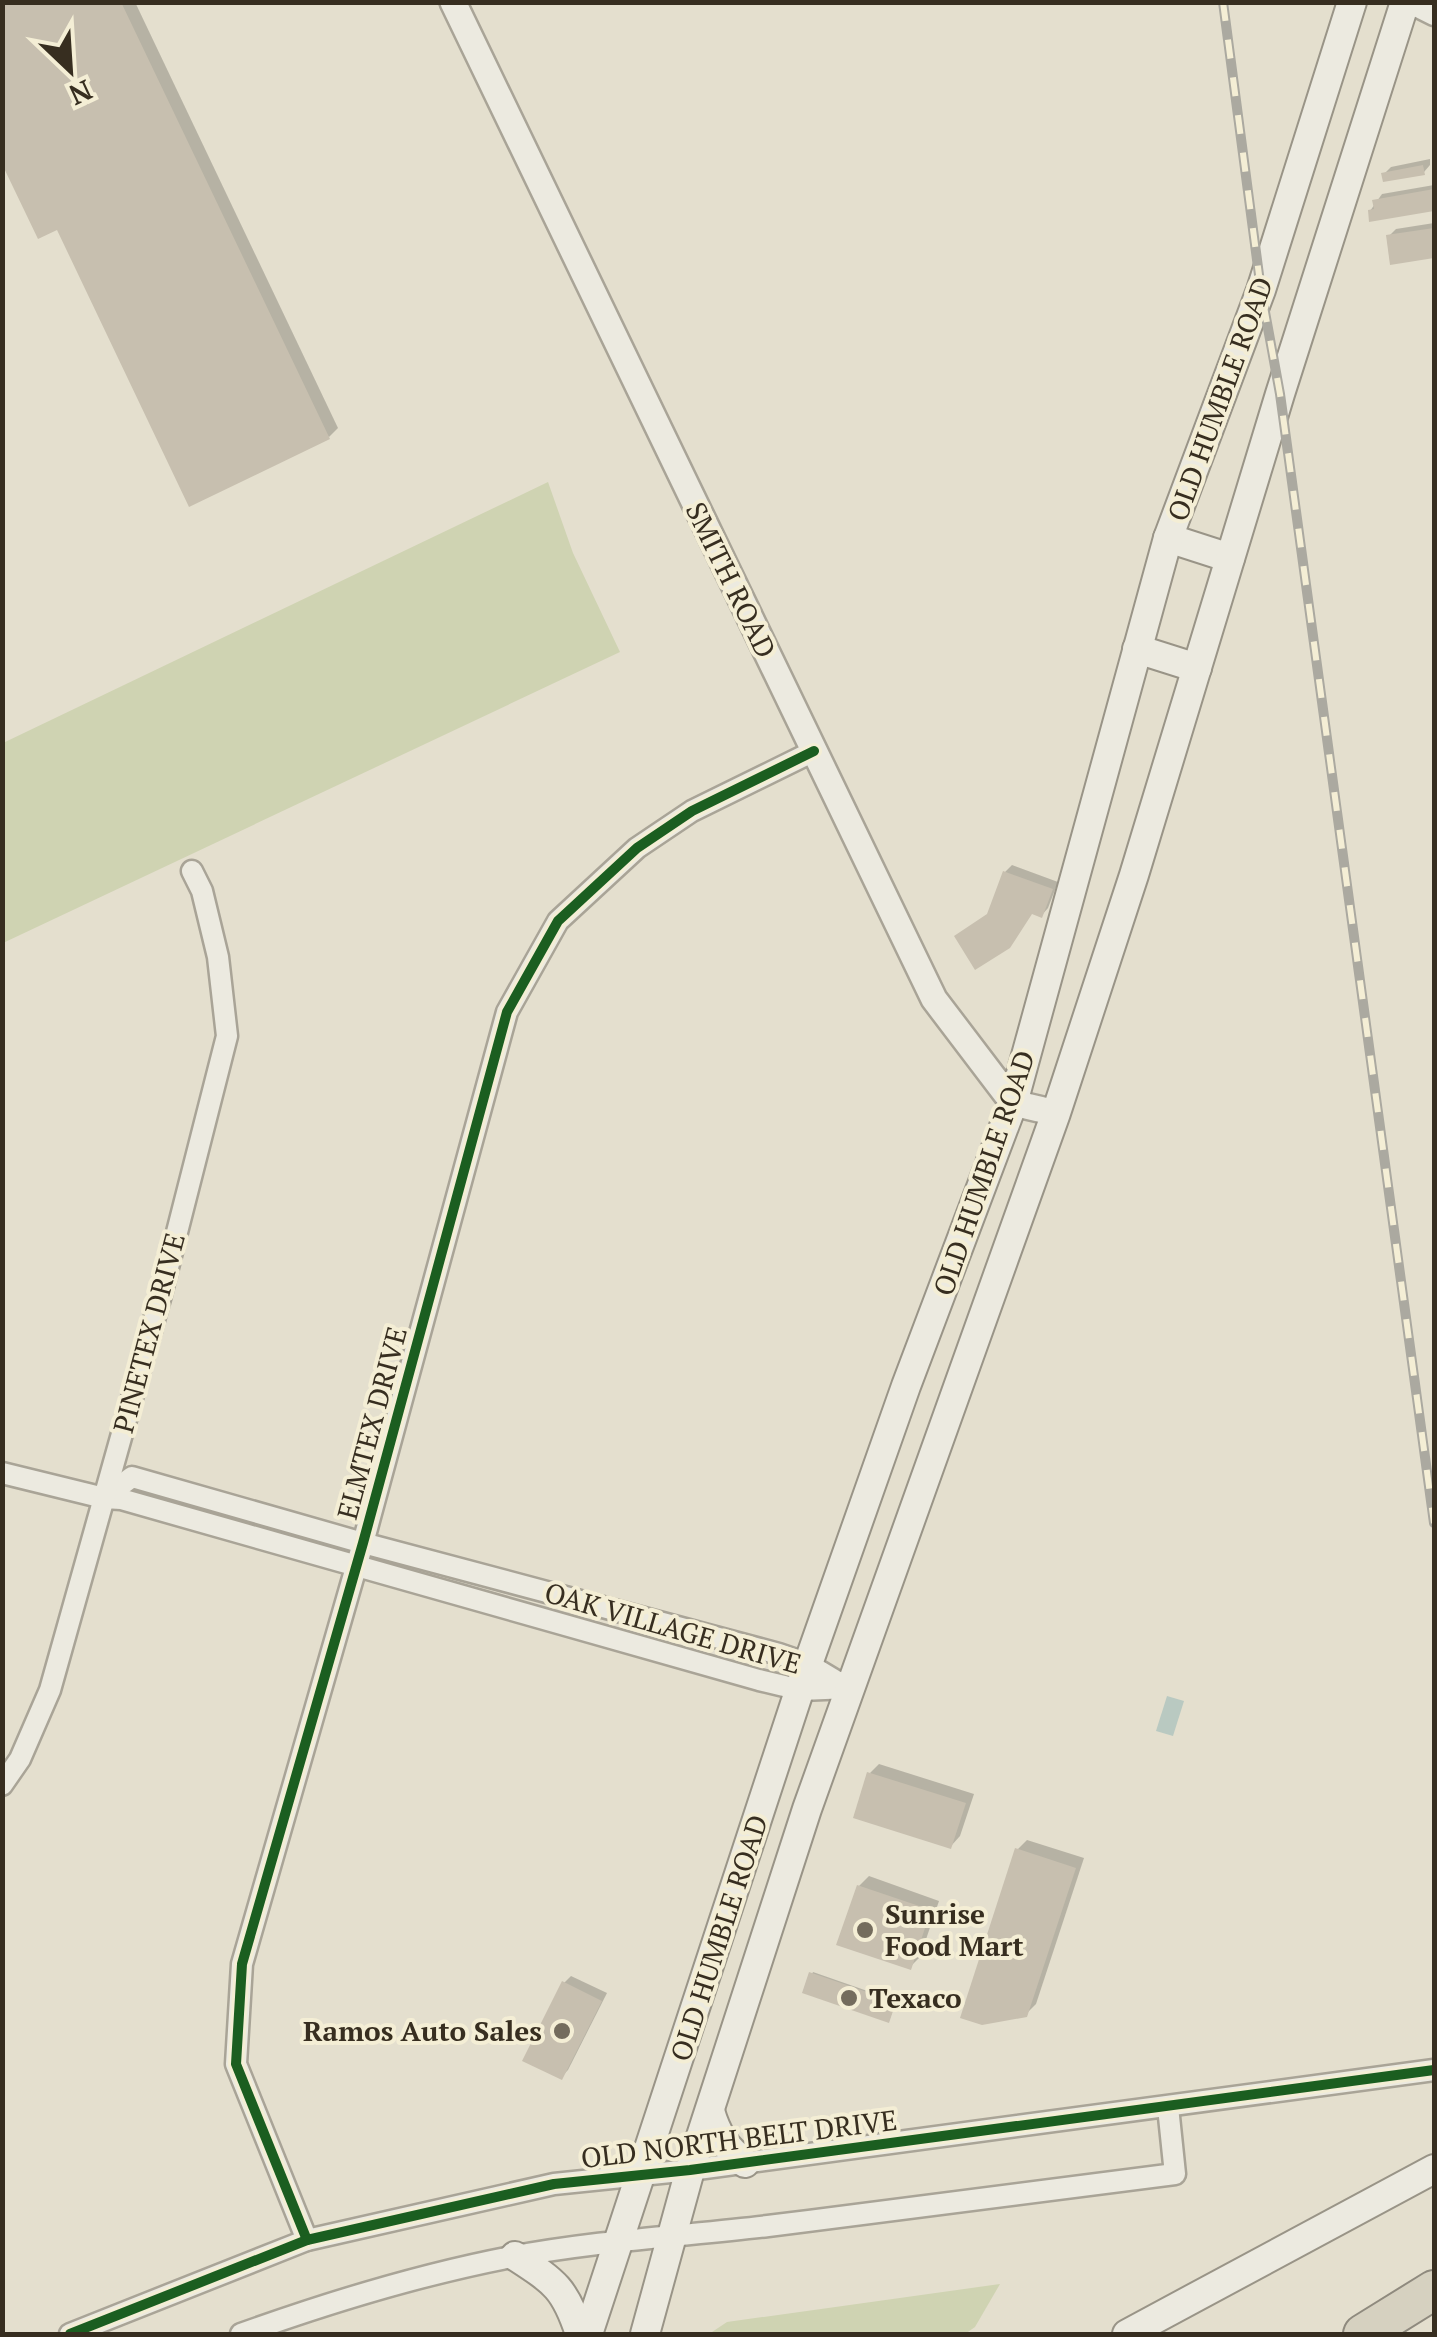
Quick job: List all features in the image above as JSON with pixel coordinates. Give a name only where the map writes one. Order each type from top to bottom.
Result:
[{"type":"highway","points":[[1363,2334],[1434,2290]]},
{"type":"highway","points":[[1394,2334],[1434,2312]]},
{"type":"main road","name":"OLD HUMBLE ROAD","points":[[588,2334],[804,1677],[906,1386],[1013,1103],[1168,538],[1261,290],[1352,2]]},
{"type":"main road","name":"OLD HUMBLE ROAD","points":[[645,2334],[690,2170],[806,1809],[1056,1113],[1407,2]]},
{"type":"main road","points":[[1168,538],[1230,558]]},
{"type":"main road","points":[[1138,649],[1197,668]]},
{"type":"main road","points":[[906,1386],[950,1403]]},
{"type":"main road","points":[[710,2111],[717,2135],[745,2163]]},
{"type":"main road","points":[[1127,2334],[1434,2169]]},
{"type":"main road","points":[[515,2256],[552,2280],[570,2303],[580,2334]]},
{"type":"street","name":"SMITH ROAD","points":[[453,2],[934,999],[1013,1103]]},
{"type":"street","points":[[1407,2],[1434,15]]},
{"type":"street","name":"ELMTEX DRIVE","points":[[307,2240],[236,2064],[241,1980],[507,1012],[558,922],[638,848],[692,811],[814,751]]},
{"type":"street","name":"PINETEX DRIVE","points":[[2,1786],[20,1759],[50,1690],[161,1295],[226,1036],[218,957],[202,891],[192,871]]},
{"type":"street","points":[[1013,1103],[1056,1113]]},
{"type":"street","name":"OAK VILLAGE DRIVE","points":[[2,1473],[121,1499],[356,1566],[849,1688]]},
{"type":"street","name":"OAK VILLAGE DRIVE","points":[[104,1498],[132,1477],[779,1654],[804,1677]]},
{"type":"street","name":"OLD NORTH BELT DRIVE","points":[[70,2334],[307,2240],[554,2184],[745,2163],[1434,2070]]},
{"type":"street","points":[[241,2334],[348,2297],[515,2256],[1176,2174],[1168,2107]]},
{"type":"green space","points":[[548,482],[573,553],[620,652],[3,943],[3,743]]},
{"type":"green space","points":[[1000,2284],[975,2327],[965,2334],[709,2334],[727,2322]]},
{"type":"shaded area","points":[[1167,1696],[1184,1701],[1173,1736],[1156,1731]]},
{"type":"building","points":[[2,2],[121,2],[330,439],[189,507],[57,230],[38,239],[2,164]]},
{"type":"building","points":[[1423,165],[1425,175],[1383,182],[1381,173]]},
{"type":"building","points":[[1434,189],[1434,211],[1369,222],[1368,210],[1374,209],[1372,200]]},
{"type":"building","points":[[1434,228],[1434,258],[1390,265],[1386,235]]},
{"type":"building","points":[[1003,871],[1053,889],[1042,918],[1032,914],[1010,948],[975,970],[954,936],[987,914]]},
{"type":"building","points":[[867,1772],[966,1803],[951,1849],[853,1818]]},
{"type":"building","points":[[1015,1848],[1076,1868],[1027,2017],[982,2025],[960,2018]]},
{"type":"building","points":[[857,1885],[931,1910],[911,1970],[836,1945]]},
{"type":"building","name":"Texaco","points":[[809,1972],[896,2002],[889,2023],[802,1993]]},
{"type":"building","name":"Ramos Auto Sales","points":[[562,1981],[602,2001],[562,2080],[522,2061]]},
{"type":"railway","points":[[1223,2],[1434,1523]]},
{"type":"cycle path","points":[[307,2240],[236,2064],[242,1964],[363,1543],[507,1012],[558,921],[637,848],[692,811],[814,751]]},
{"type":"cycle path","points":[[70,2334],[307,2240],[554,2184],[690,2170],[1434,2070]]},
{"type":"place","name":"Sunrise Food Mart","points":[[865,1930]]},
{"type":"place","name":"Texaco","points":[[849,1998]]},
{"type":"place","name":"Ramos Auto Sales","points":[[562,2031]]}]
